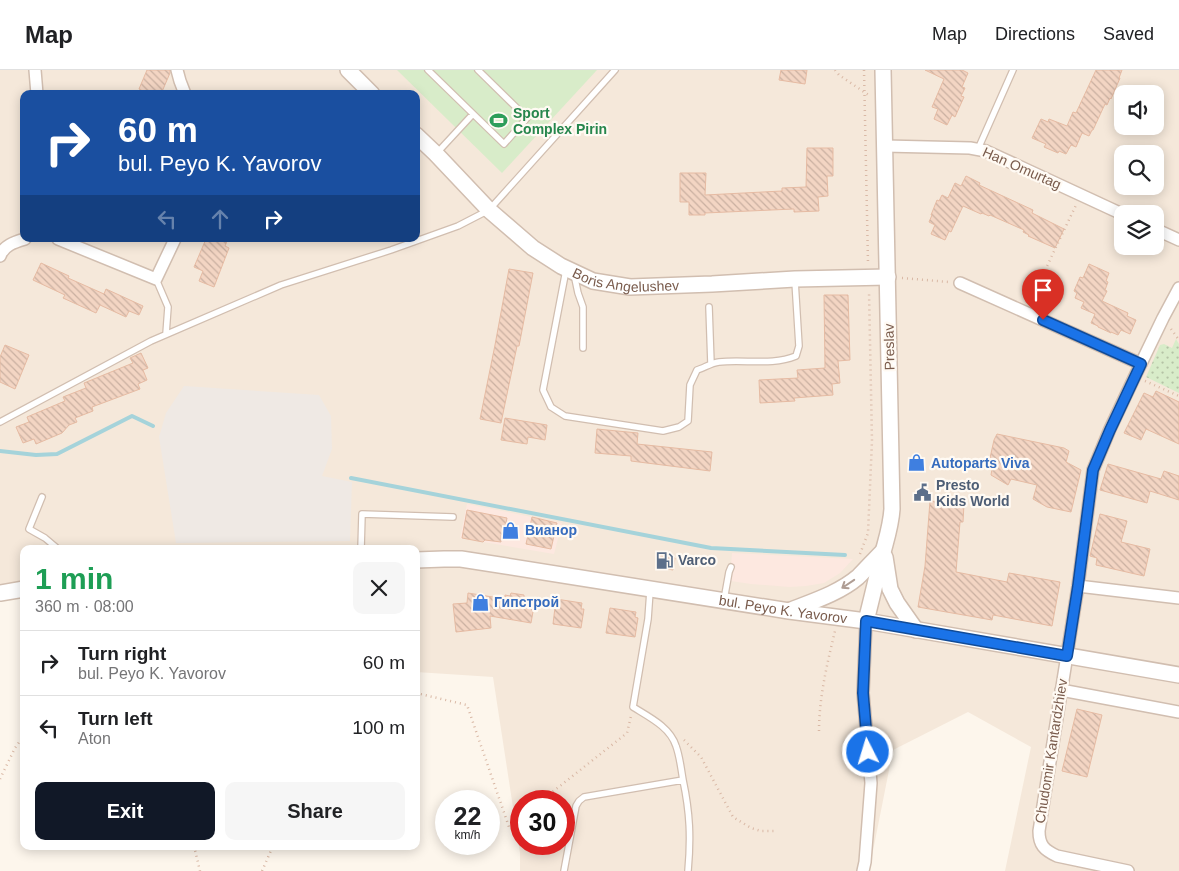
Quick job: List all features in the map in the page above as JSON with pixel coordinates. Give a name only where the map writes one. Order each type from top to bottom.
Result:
[{"type":"street","points":[[35,70],[37,90]]},
{"type":"street","points":[[177,70],[183,90]]},
{"type":"street","points":[[348,70],[363,90]]},
{"type":"street","name":"Preslav","points":[[866,621],[891,523],[892,509],[883,70]]},
{"type":"street","name":"Boris Angelushev","points":[[420,139],[489,210],[533,248],[593,281],[630,287],[794,279],[888,277]]},
{"type":"street","name":"Han Omurtag","points":[[885,146],[986,150],[1114,210]]},
{"type":"street","points":[[1164,233],[1179,240]]},
{"type":"street","points":[[0,256],[12,243],[20,241]]},
{"type":"street","points":[[65,242],[156,279],[174,242]]},
{"type":"street","points":[[960,283],[1141,364]]},
{"type":"street","name":"Chudomir Kantardzhiev","points":[[1128,871],[1056,856],[1048,852],[1042,845],[1039,839],[1039,831],[1078,586],[1093,470],[1135,376],[1179,288]]},
{"type":"street","points":[[789,611],[842,588],[857,578],[884,551]]},
{"type":"street","points":[[884,551],[890,589],[916,630]]},
{"type":"street","name":"bul. Peyo K. Yavorov","points":[[420,560],[477,561],[789,611],[866,621],[1179,675]]},
{"type":"street","points":[[1078,586],[1179,598]]},
{"type":"street","points":[[0,593],[20,590]]},
{"type":"street","points":[[863,871],[871,783],[863,693],[866,621]]},
{"type":"street","points":[[1061,690],[1179,712]]},
{"type":"lane","points":[[428,70],[504,144],[527,118],[478,70]]},
{"type":"lane","points":[[420,240],[458,226],[489,210],[616,70]]},
{"type":"lane","points":[[978,149],[1013,70]]},
{"type":"lane","points":[[436,154],[473,114]]},
{"type":"lane","points":[[0,422],[166,334],[282,285],[414,242]]},
{"type":"lane","points":[[570,270],[583,307],[583,348]]},
{"type":"lane","points":[[570,270],[543,390],[551,407],[565,416],[663,431],[679,427],[688,421],[690,385],[697,370],[716,362],[772,361],[789,359],[796,356],[799,346],[794,279]]},
{"type":"lane","points":[[156,279],[168,307],[166,334]]},
{"type":"lane","points":[[709,307],[711,364]]},
{"type":"lane","points":[[42,497],[29,529],[53,545]]},
{"type":"lane","points":[[361,545],[362,514],[452,518]]},
{"type":"lane","points":[[724,600],[731,568]]},
{"type":"lane","points":[[650,589],[648,619],[633,707],[660,724],[676,745],[689,822],[688,871]]},
{"type":"lane","points":[[564,871],[576,806],[584,797],[683,780]]},
{"type":"path","points":[[835,70],[839,75],[884,105]]},
{"type":"path","points":[[859,556],[868,533],[872,441],[864,70]]},
{"type":"path","points":[[1025,312],[1080,195]]},
{"type":"path","points":[[888,277],[960,283]]},
{"type":"path","points":[[1135,376],[1179,396]]},
{"type":"path","points":[[819,731],[826,672],[838,618]]},
{"type":"path","points":[[420,695],[468,705],[510,826]]},
{"type":"path","points":[[555,790],[627,733],[633,707]]},
{"type":"path","points":[[681,738],[701,758],[733,817],[751,828],[761,831],[775,831]]},
{"type":"path","points":[[0,779],[20,742]]},
{"type":"path","points":[[195,850],[200,871]]},
{"type":"path","points":[[262,871],[271,850]]},
{"type":"shaded area","points":[[0,70],[1179,70],[1179,871],[1005,871],[1031,747],[968,712],[893,750],[869,871],[520,871],[520,855],[575,855],[575,790],[510,790],[493,677],[420,672],[420,545],[20,545],[20,584],[0,586]]},
{"type":"shaded area","points":[[184,386],[319,395],[331,416],[332,449],[322,476],[352,482],[350,541],[176,543],[159,437],[166,413]]},
{"type":"shaded area","name":"Вианор","points":[[467,504],[562,523],[554,554],[460,538]]},
{"type":"shaded area","points":[[732,553],[853,559],[840,573],[824,583],[789,587],[731,581]]},
{"type":"green space","name":"Sport Complex Pirin","points":[[397,70],[597,70],[502,173],[420,93],[420,90],[417,90]]},
{"type":"green space","points":[[1176,339],[1179,344],[1179,393],[1146,377],[1160,345],[1164,344],[1172,348]]},
{"type":"building","points":[[147,70],[170,70],[163,90],[139,89]]},
{"type":"building","points":[[781,70],[807,70],[805,84],[779,80]]},
{"type":"building","points":[[925,70],[962,70],[968,73],[962,87],[965,88],[961,96],[964,97],[955,117],[952,115],[947,125],[934,119],[938,109],[932,107],[944,79]]},
{"type":"building","points":[[1096,70],[1122,70],[1117,85],[1114,85],[1111,99],[1107,105],[1105,104],[1093,130],[1089,136],[1082,133],[1076,147],[1071,145],[1066,154],[1059,151],[1058,153],[1044,147],[1046,144],[1032,138],[1041,119],[1048,122],[1049,119],[1067,126],[1073,112],[1076,113]]},
{"type":"building","points":[[807,148],[833,148],[833,176],[827,176],[828,196],[818,197],[819,211],[794,212],[794,209],[689,215],[689,202],[680,202],[680,173],[706,173],[705,195],[782,191],[782,188],[806,187]]},
{"type":"building","points":[[966,176],[980,183],[979,185],[1033,210],[1032,213],[1064,229],[1055,248],[1028,236],[1023,232],[1024,230],[990,215],[981,214],[963,206],[951,232],[949,231],[945,240],[931,234],[935,225],[929,222],[937,200],[939,201],[942,195],[948,198],[955,183],[961,186]]},
{"type":"building","points":[[205,242],[227,242],[225,246],[229,248],[214,287],[199,281],[203,271],[194,267]]},
{"type":"building","points":[[41,263],[69,276],[68,278],[104,294],[106,289],[143,306],[139,315],[129,311],[126,317],[100,305],[96,313],[63,298],[65,295],[33,280]]},
{"type":"building","points":[[1089,264],[1109,273],[1105,290],[1107,291],[1102,301],[1128,313],[1127,316],[1136,320],[1130,334],[1121,330],[1118,335],[1091,323],[1095,314],[1081,308],[1084,302],[1075,298],[1077,293],[1074,291],[1080,277],[1083,278]]},
{"type":"building","points":[[509,269],[533,273],[519,346],[517,346],[501,423],[480,419]]},
{"type":"building","points":[[824,295],[848,295],[850,360],[838,361],[840,383],[832,384],[833,395],[794,398],[795,401],[760,403],[759,380],[798,378],[797,370],[825,368]]},
{"type":"building","points":[[5,345],[29,355],[15,389],[0,382],[0,357]]},
{"type":"building","points":[[141,353],[148,368],[143,370],[147,380],[138,384],[140,389],[92,407],[93,411],[75,418],[77,422],[69,425],[62,433],[36,444],[34,439],[23,443],[16,427],[29,422],[27,417],[65,401],[63,397],[86,388],[84,383],[133,363],[130,358]]},
{"type":"building","points":[[1156,391],[1179,402],[1179,444],[1146,429],[1141,440],[1124,433],[1144,393],[1153,397]]},
{"type":"building","points":[[505,418],[547,425],[545,440],[528,437],[527,444],[501,440]]},
{"type":"building","points":[[597,429],[638,433],[637,444],[712,452],[710,471],[631,461],[631,456],[595,453]]},
{"type":"building","points":[[997,434],[1064,448],[1069,451],[1066,462],[1081,470],[1071,512],[1047,507],[1033,499],[1037,485],[1011,479],[1008,485],[991,475],[992,469],[988,467]]},
{"type":"building","points":[[1108,464],[1161,479],[1164,471],[1179,476],[1179,500],[1150,491],[1147,503],[1100,490]]},
{"type":"building","points":[[930,501],[964,504],[963,522],[960,522],[956,572],[1007,582],[1009,573],[1060,582],[1052,626],[993,615],[992,620],[918,607],[925,566]]},
{"type":"building","points":[[467,510],[507,518],[504,532],[501,535],[501,542],[485,540],[483,542],[462,538]]},
{"type":"building","points":[[1100,514],[1127,521],[1121,542],[1150,549],[1144,576],[1096,565],[1097,558],[1090,556]]},
{"type":"building","points":[[532,517],[557,523],[551,549],[526,544]]},
{"type":"building","points":[[659,555],[675,558],[673,570],[657,567]]},
{"type":"building","points":[[468,593],[505,599],[505,595],[510,596],[511,593],[524,595],[524,598],[532,600],[531,605],[534,606],[531,623],[490,616],[491,628],[456,632],[453,604],[467,603]]},
{"type":"building","points":[[556,599],[582,603],[581,609],[584,609],[581,628],[553,624]]},
{"type":"building","points":[[610,608],[636,612],[635,617],[638,618],[635,637],[606,633]]},
{"type":"building","points":[[1077,709],[1102,715],[1087,777],[1062,771]]},
{"type":"waterway","points":[[0,451],[36,455],[57,454],[132,416],[153,426]]},
{"type":"waterway","points":[[351,478],[711,548],[845,555]]},
{"type":"place","name":"Sport Complex Pirin","points":[[499,121]]},
{"type":"place","name":"Аutoparts Viva","points":[[917,463]]},
{"type":"place","name":"Presto Kids World","points":[[922,493]]},
{"type":"place","name":"Вианор","points":[[511,530]]},
{"type":"place","name":"Varco","points":[[664,560]]},
{"type":"place","name":"Гипстрой","points":[[480,602]]},
{"type":"route","points":[[868,752],[863,693],[866,621],[1067,656],[1093,470],[1141,364],[1043,320]]}]
